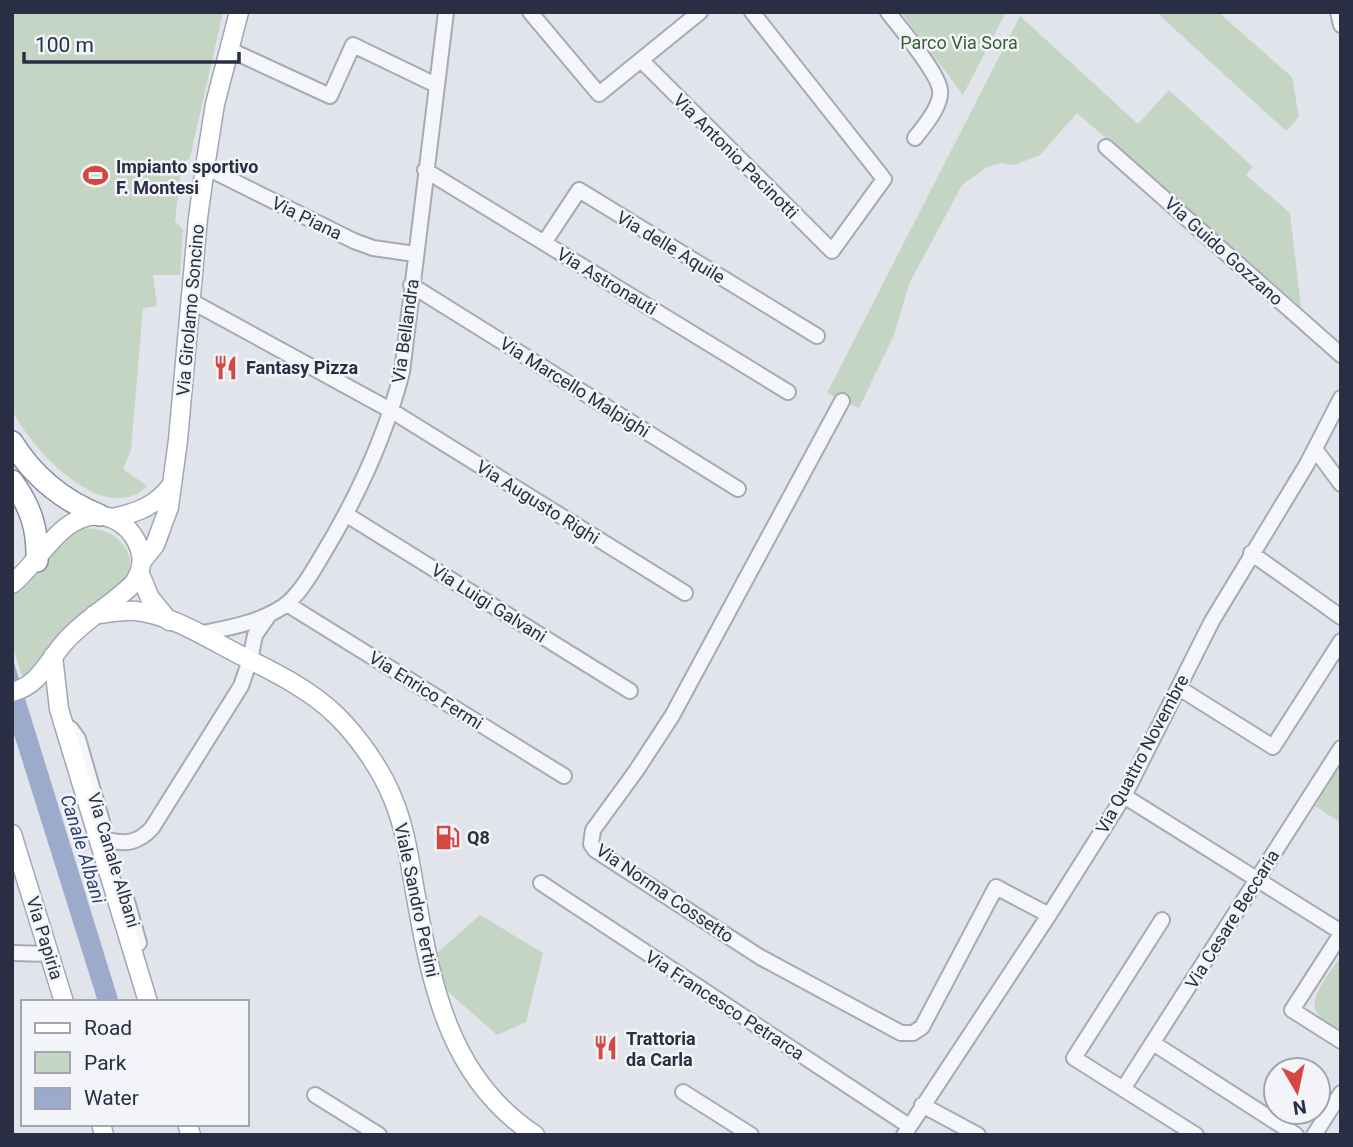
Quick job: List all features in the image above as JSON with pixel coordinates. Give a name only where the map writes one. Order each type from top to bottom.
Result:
[{"type":"highway","points":[[12,442],[51,488],[77,506],[105,516]]},
{"type":"highway","points":[[12,481],[33,517],[37,561]]},
{"type":"main road","name":"Via Girolamo Soncino","points":[[12,692],[33,683],[65,642],[94,615],[124,593],[155,545],[164,524],[169,507],[178,440],[205,167],[215,104],[239,12]]},
{"type":"main road","points":[[12,584],[37,561],[53,539],[80,517],[129,515],[150,506],[171,486]]},
{"type":"main road","name":"Viale Sandro Pertini","points":[[105,516],[124,525],[141,548],[141,568],[150,598],[169,621]]},
{"type":"main road","name":"Viale Sandro Pertini","points":[[94,615],[137,611],[169,621],[302,688],[337,715],[368,754],[393,798],[406,840],[426,953],[457,1048],[482,1089],[515,1121],[535,1135]]},
{"type":"main road","name":"Via Canale Albani","points":[[53,656],[63,724],[147,1000]]},
{"type":"main road","name":"Via Papiria","points":[[12,834],[63,1000]]},
{"type":"street","name":"Via Bellandra","points":[[198,634],[244,624],[287,604],[309,576],[347,515],[392,411],[402,372],[446,12]]},
{"type":"street","points":[[530,12],[599,94],[700,12]]},
{"type":"street","name":"Via Antonio Pacinotti","points":[[641,60],[832,251],[884,179],[752,12]]},
{"type":"street","points":[[888,12],[932,72],[940,90],[937,105],[915,138]]},
{"type":"street","points":[[1338,12],[1341,25]]},
{"type":"street","points":[[228,49],[330,96],[353,45],[436,85]]},
{"type":"street","name":"Via Guido Gozzano","points":[[1106,147],[1341,355]]},
{"type":"street","name":"Via Piana","points":[[205,167],[354,241],[373,248],[415,254]]},
{"type":"street","name":"Via Astronauti","points":[[425,170],[788,392]]},
{"type":"street","name":"Via delle Aquile","points":[[544,243],[579,190],[817,335]]},
{"type":"street","name":"Via Marcello Malpighi","points":[[411,285],[738,489]]},
{"type":"street","name":"Via Augusto Righi","points":[[191,300],[392,411],[685,593]]},
{"type":"street","name":"Via Quattro Novembre","points":[[906,1130],[1049,915],[1124,796],[1212,621],[1307,464],[1341,398]]},
{"type":"street","name":"Via Norma Cossetto","points":[[842,401],[672,716],[615,802],[593,830],[591,844],[595,850],[760,957],[901,1033],[913,1033],[922,1027],[996,887],[1049,915]]},
{"type":"street","points":[[1315,449],[1341,484]]},
{"type":"street","points":[[1307,464],[1341,484]]},
{"type":"street","name":"Via Luigi Galvani","points":[[347,515],[630,691]]},
{"type":"street","points":[[1251,553],[1341,617]]},
{"type":"street","name":"Via Enrico Fermi","points":[[287,604],[564,776]]},
{"type":"street","points":[[108,840],[141,840],[152,828],[241,686],[255,635],[270,614]]},
{"type":"street","points":[[1179,688],[1273,747],[1341,640]]},
{"type":"street","name":"Via Canale Albani","points":[[63,724],[71,729],[78,739],[150,983],[148,1000]]},
{"type":"street","name":"Via Cesare Beccaria","points":[[1124,1089],[1341,748]]},
{"type":"street","points":[[1124,796],[1341,933],[1292,1010],[1341,1041]]},
{"type":"street","name":"Via Francesco Petrarca","points":[[541,883],[906,1130]]},
{"type":"street","points":[[1163,920],[1074,1058],[1196,1135]]},
{"type":"street","points":[[12,953],[50,954]]},
{"type":"street","points":[[1153,1044],[1296,1135]]},
{"type":"street","points":[[682,1092],[751,1135]]},
{"type":"street","points":[[1314,1135],[1341,1093]]},
{"type":"street","points":[[316,1095],[379,1135]]},
{"type":"street","points":[[922,1105],[978,1135]]},
{"type":"green space","name":"Impianto sportivo F. Montesi","points":[[12,12],[223,12],[190,158],[182,163],[175,221],[183,230],[180,275],[153,275],[157,306],[143,308],[131,450],[123,469],[147,486],[130,497],[110,498],[90,491],[70,478],[35,444],[12,410]]},
{"type":"green space","name":"Parco Via Sora","points":[[901,12],[1006,12],[963,95]]},
{"type":"green space","points":[[1156,12],[1218,12],[1292,77],[1299,117],[1286,131]]},
{"type":"green space","points":[[1020,16],[1138,124],[1169,90],[1253,167],[1246,175],[1290,213],[1301,307],[1077,113],[1040,155],[1015,165],[1000,163],[986,168],[962,185],[909,284],[894,335],[859,408],[827,393]]},
{"type":"green space","points":[[81,528],[105,531],[120,541],[130,559],[129,571],[113,594],[66,630],[23,680],[12,644],[12,597],[46,563],[62,541]]},
{"type":"green space","points":[[1341,764],[1341,823],[1315,806]]},
{"type":"green space","points":[[480,915],[543,953],[526,1022],[497,1035],[444,988],[436,954]]},
{"type":"green space","points":[[1341,957],[1341,1030],[1317,1013],[1315,1000],[1322,984]]},
{"type":"water","points":[[12,656],[118,1000],[97,1000],[12,728]]},
{"type":"place","name":"Impianto sportivo F. Montesi","points":[[96,176]]},
{"type":"place","name":"Fantasy Pizza","points":[[226,367]]},
{"type":"place","name":"Q8","points":[[447,837]]},
{"type":"place","name":"Trattoria da Carla","points":[[606,1048]]},
{"type":"water label","name":"Canale Albani","points":[[83,849]]}]
